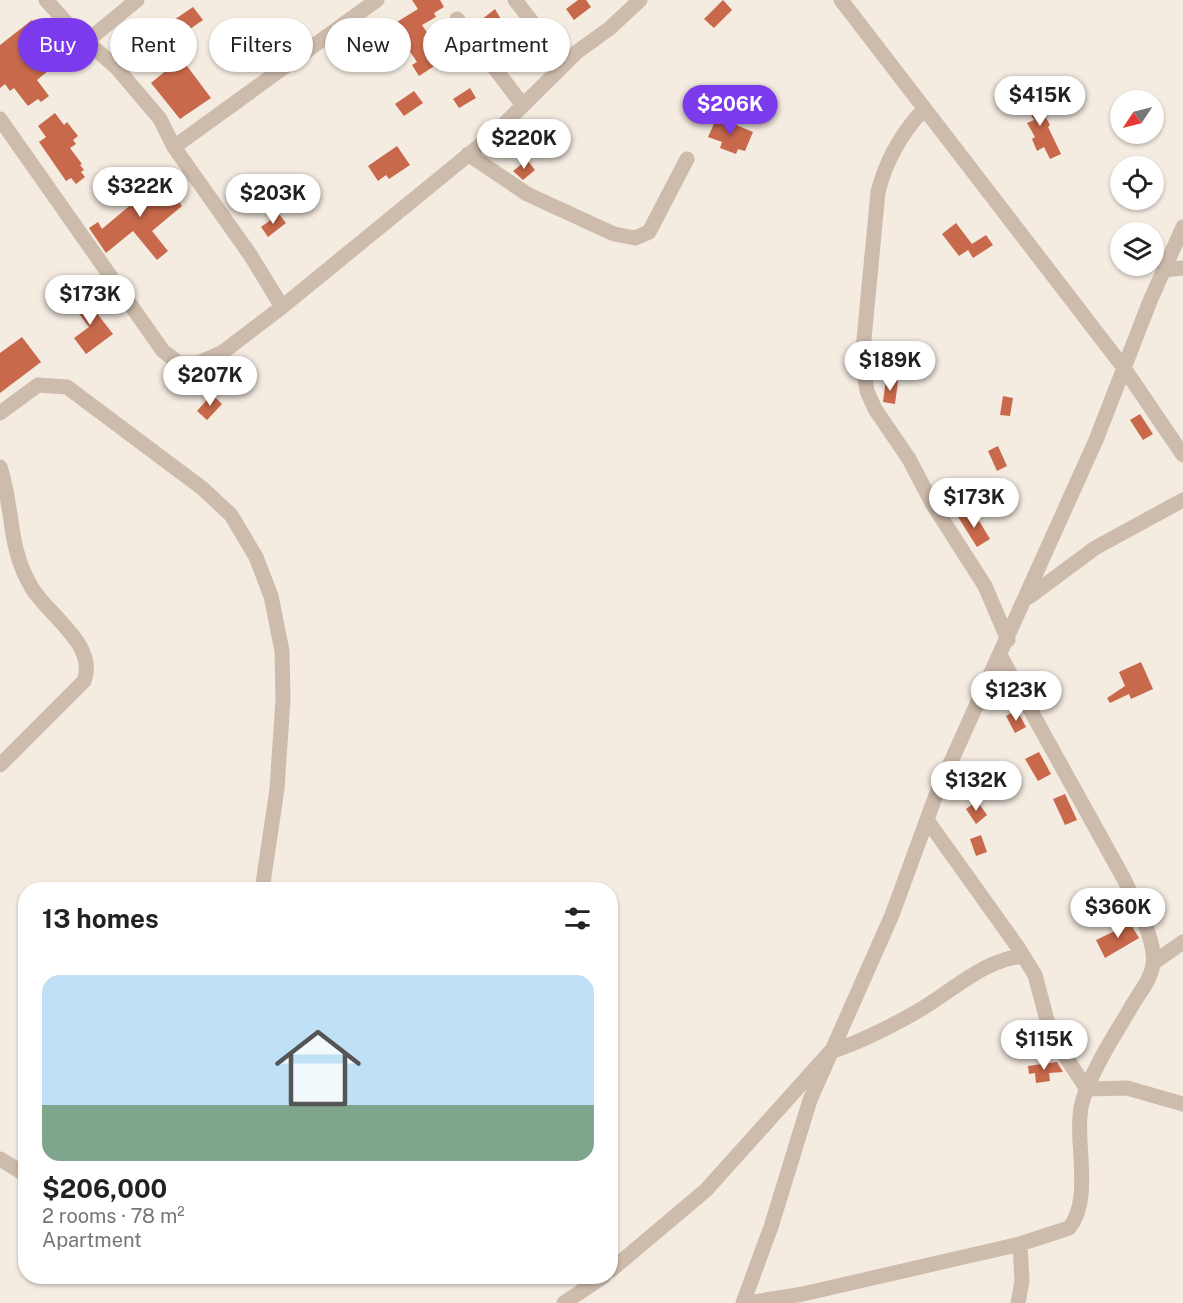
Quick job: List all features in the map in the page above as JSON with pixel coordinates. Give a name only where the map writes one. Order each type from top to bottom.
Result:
[{"type":"street","points":[[46,0],[62,18]]},
{"type":"street","points":[[98,32],[137,0]]},
{"type":"street","points":[[174,147],[377,0]]},
{"type":"street","points":[[515,0],[529,18]]},
{"type":"street","points":[[570,60],[640,0]]},
{"type":"street","points":[[841,0],[923,110],[1124,368],[1183,455]]},
{"type":"street","points":[[98,51],[116,67],[160,119],[174,147],[251,256],[282,306]]},
{"type":"street","points":[[498,72],[522,104]]},
{"type":"street","points":[[0,119],[134,314],[163,351],[179,363],[198,363],[223,352],[282,306],[495,133],[556,72]]},
{"type":"street","points":[[923,110],[910,124],[884,166],[878,192],[862,360],[867,391],[875,409],[909,459],[932,503],[985,586],[1008,640]]},
{"type":"street","points":[[468,154],[527,194],[614,234],[635,238],[649,232],[687,159]]},
{"type":"street","points":[[1164,268],[1183,227]]},
{"type":"street","points":[[1164,270],[1183,268]]},
{"type":"street","points":[[1001,657],[1124,879],[1150,940],[1154,963],[1150,976],[1130,1008],[1087,1089],[1080,1124],[1080,1195],[1073,1223],[1059,1232],[1020,1244],[803,1294],[745,1303],[810,1100],[892,915],[927,820],[1108,411],[1161,276]]},
{"type":"street","points":[[0,413],[38,385],[67,387],[202,488],[231,515],[256,557],[271,596],[282,651],[283,699],[277,789],[263,882]]},
{"type":"street","points":[[0,467],[4,479],[11,534],[26,577],[33,590],[84,653],[87,672],[84,681],[0,765]]},
{"type":"street","points":[[1027,598],[1095,548],[1183,500]]},
{"type":"street","points":[[927,820],[1023,956],[1042,994],[1051,1035],[1087,1089]]},
{"type":"street","points":[[1154,963],[1183,942]]},
{"type":"street","points":[[618,1265],[706,1190],[830,1052],[852,1045],[919,1011],[978,973],[1006,959],[1023,956]]},
{"type":"street","points":[[1087,1089],[1127,1088],[1183,1104]]},
{"type":"street","points":[[0,1159],[18,1170]]},
{"type":"street","points":[[1018,1303],[1022,1281],[1020,1244]]},
{"type":"street","points":[[564,1303],[592,1284]]},
{"type":"building","points":[[412,0],[440,0],[444,7],[434,13],[434,18],[423,18],[423,72],[425,72],[419,76],[412,65],[417,62],[411,53],[411,18],[403,18],[418,9]]},
{"type":"building","points":[[578,0],[586,0],[591,7],[574,20],[566,9]]},
{"type":"building","points":[[723,0],[732,10],[714,28],[704,19]]},
{"type":"building","points":[[193,7],[203,20],[197,24],[197,18],[177,18]]},
{"type":"building","points":[[495,9],[500,18],[483,18]]},
{"type":"building","points":[[18,31],[18,72],[47,72],[37,80],[49,96],[41,102],[38,99],[28,106],[14,88],[10,91],[5,84],[0,88],[0,45]]},
{"type":"building","points":[[164,72],[192,72],[211,98],[180,119],[151,83]]},
{"type":"building","points":[[470,88],[476,98],[459,108],[453,99]]},
{"type":"building","points":[[414,91],[423,103],[404,116],[395,104]]},
{"type":"building","points":[[1032,92],[1050,125],[1048,127],[1061,154],[1050,159],[1044,147],[1037,151],[1032,139],[1035,137],[1027,123],[1034,120],[1021,98]]},
{"type":"building","points":[[55,113],[64,125],[67,122],[78,136],[73,140],[76,144],[70,148],[82,164],[80,165],[84,170],[81,172],[85,177],[76,184],[71,178],[66,181],[39,142],[46,137],[38,126]]},
{"type":"building","points":[[717,117],[753,132],[745,151],[738,149],[736,154],[720,148],[722,142],[708,137]]},
{"type":"building","points":[[397,146],[410,165],[389,179],[386,175],[378,181],[368,166]]},
{"type":"building","points":[[527,160],[535,170],[523,180],[513,171]]},
{"type":"building","points":[[153,174],[171,202],[176,198],[182,206],[152,231],[168,251],[157,260],[133,231],[106,253],[89,228],[98,222],[102,229],[134,202],[127,191]]},
{"type":"building","points":[[279,214],[286,223],[268,237],[261,227]]},
{"type":"building","points":[[956,223],[972,244],[986,235],[993,245],[973,258],[968,250],[959,256],[942,234]]},
{"type":"building","points":[[82,294],[113,334],[86,354],[74,338],[89,327],[71,303]]},
{"type":"building","points":[[22,337],[41,362],[0,393],[0,353]]},
{"type":"building","points":[[886,379],[898,381],[895,404],[883,402]]},
{"type":"building","points":[[212,394],[222,404],[207,420],[197,411]]},
{"type":"building","points":[[1003,396],[1013,398],[1010,416],[1000,415]]},
{"type":"building","points":[[1140,414],[1153,434],[1143,440],[1130,420]]},
{"type":"building","points":[[998,446],[1007,466],[997,471],[988,451]]},
{"type":"building","points":[[967,511],[970,516],[976,516],[990,539],[977,547],[958,517]]},
{"type":"building","points":[[1141,662],[1153,689],[1131,699],[1129,694],[1110,703],[1107,698],[1125,686],[1119,672]]},
{"type":"building","points":[[1017,710],[1026,727],[1015,733],[1006,716]]},
{"type":"building","points":[[1039,752],[1051,774],[1038,781],[1025,759]]},
{"type":"building","points":[[1065,794],[1077,820],[1065,825],[1053,799]]},
{"type":"building","points":[[977,801],[987,815],[976,824],[966,809]]},
{"type":"building","points":[[981,835],[987,852],[976,856],[970,839]]},
{"type":"building","points":[[1127,918],[1139,938],[1105,958],[1096,940],[1117,930],[1115,926]]},
{"type":"building","points":[[1057,1062],[1063,1072],[1049,1073],[1050,1081],[1036,1083],[1035,1073],[1029,1074],[1028,1066]]}]
